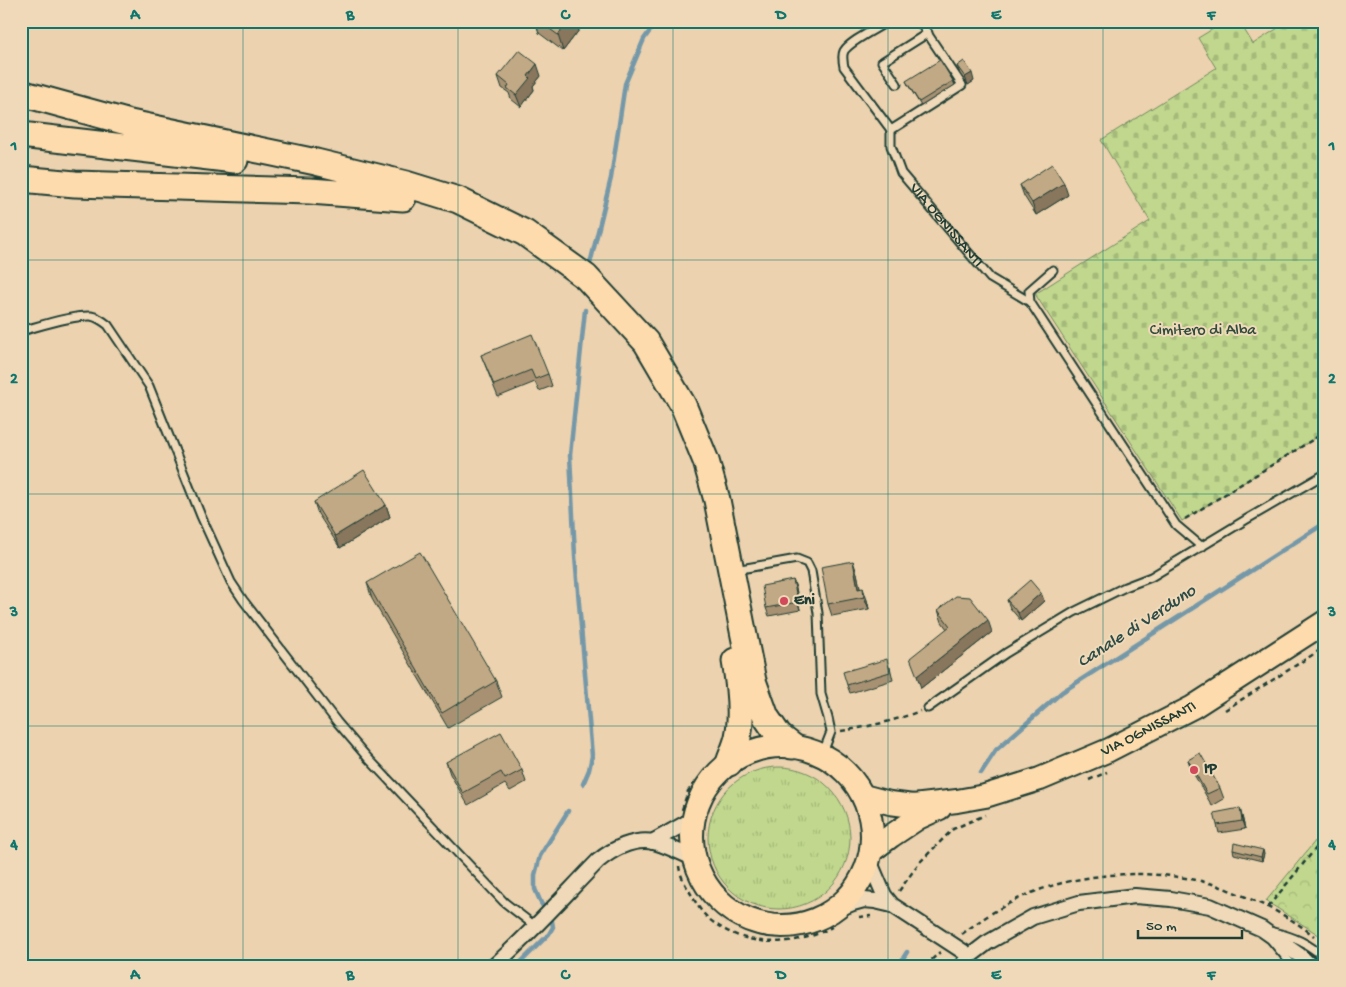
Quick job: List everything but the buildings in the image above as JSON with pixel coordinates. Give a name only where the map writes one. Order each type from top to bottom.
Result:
[{"type":"highway","points":[[21,92],[130,123],[316,162],[406,184],[458,200],[525,234],[586,277],[646,342],[683,405],[706,461],[717,500],[754,682],[766,718],[779,736],[792,746]]},
{"type":"highway","points":[[21,110],[130,123]]},
{"type":"highway","points":[[21,135],[228,159],[311,174],[403,198],[454,213],[519,244],[578,287],[634,350],[671,410],[703,504],[739,684],[740,724],[737,742],[721,762]]},
{"type":"highway","points":[[21,179],[75,184],[310,191],[403,198]]},
{"type":"main road","name":"VIA OGNISSANTI","points":[[865,787],[890,803],[913,806],[985,796],[1040,779],[1110,750],[1192,706],[1325,622]]},
{"type":"main road","points":[[792,746],[824,751],[856,784],[865,787],[872,832],[870,855],[866,869],[857,886],[831,919],[817,919],[790,926],[776,926],[748,920],[724,906],[714,896],[686,855],[692,839],[684,824],[721,762],[752,750],[792,746]]},
{"type":"main road","name":"VIA OGNISSANTI","points":[[870,855],[891,836],[918,818],[957,801]]},
{"type":"street","points":[[652,842],[684,824]]},
{"type":"street","points":[[494,966],[522,941],[555,905],[608,853],[622,846],[637,842],[652,842],[686,855]]},
{"type":"street","points":[[870,855],[884,895],[892,905],[966,961],[987,943],[1033,918],[1079,903],[1118,897],[1144,896],[1210,906],[1262,929],[1299,955],[1311,966]]},
{"type":"street","points":[[831,919],[848,905],[864,900],[892,905]]},
{"type":"lane","points":[[888,21],[853,42],[844,51],[843,59],[844,67],[892,130],[962,85],[919,21]]},
{"type":"lane","points":[[897,84],[882,62],[928,33]]},
{"type":"lane","name":"VIA OGNISSANTI","points":[[892,130],[891,146],[902,173],[990,278],[1030,302],[1176,525],[1202,547]]},
{"type":"lane","points":[[1030,302],[1029,291],[1053,270]]},
{"type":"lane","points":[[21,331],[73,318],[92,316],[108,325],[148,386],[220,560],[243,600],[337,722],[367,757],[504,902],[537,924]]},
{"type":"lane","points":[[928,708],[1006,653],[1074,612],[1125,587],[1151,577],[1325,474]]},
{"type":"lane","points":[[732,570],[797,559],[807,563],[812,571],[818,613],[821,694],[831,732],[824,751]]},
{"type":"lane","points":[[1262,929],[1291,936],[1304,942],[1324,957]]},
{"type":"lane","points":[[1262,929],[1293,966]]},
{"type":"path","points":[[1176,525],[1325,432]]},
{"type":"path","points":[[831,732],[864,728],[903,718],[928,708]]},
{"type":"path","points":[[824,751],[843,758],[859,773],[865,787]]},
{"type":"path","points":[[684,824],[688,791],[721,762]]},
{"type":"path","points":[[1268,907],[1325,837]]},
{"type":"path","points":[[686,855],[679,869],[697,905],[709,918],[725,929],[744,938],[764,942],[802,939],[820,933],[831,919]]},
{"type":"path","points":[[856,917],[874,915]]},
{"type":"green space","name":"Cimitero di Alba","points":[[1226,21],[1239,21],[1253,44],[1289,21],[1325,21],[1325,432],[1182,521],[1035,294],[1150,221],[1101,140],[1216,68],[1198,38]]},
{"type":"green space","points":[[779,767],[806,773],[818,779],[829,788],[838,799],[844,811],[850,838],[844,865],[838,877],[829,888],[818,897],[806,903],[779,909],[752,903],[740,897],[729,888],[720,877],[714,865],[708,838],[714,811],[720,799],[729,788],[740,779],[752,773]]},
{"type":"green space","points":[[1325,829],[1325,939],[1266,901]]},
{"type":"waterway","points":[[590,264],[611,178],[625,84],[644,39],[657,21]]},
{"type":"waterway","points":[[583,784],[592,756],[575,556],[570,455],[585,310]]},
{"type":"waterway","name":"Canale di Verduno","points":[[981,773],[996,750],[1062,692],[1325,523]]},
{"type":"waterway","points":[[517,966],[549,934],[553,927],[552,921],[535,889],[535,875],[540,856],[568,811]]},
{"type":"waterway","name":"Canale di Verduno","points":[[898,966],[907,952]]},
{"type":"place","name":"Eni","points":[[784,601]]},
{"type":"place","name":"IP","points":[[1194,770]]}]
